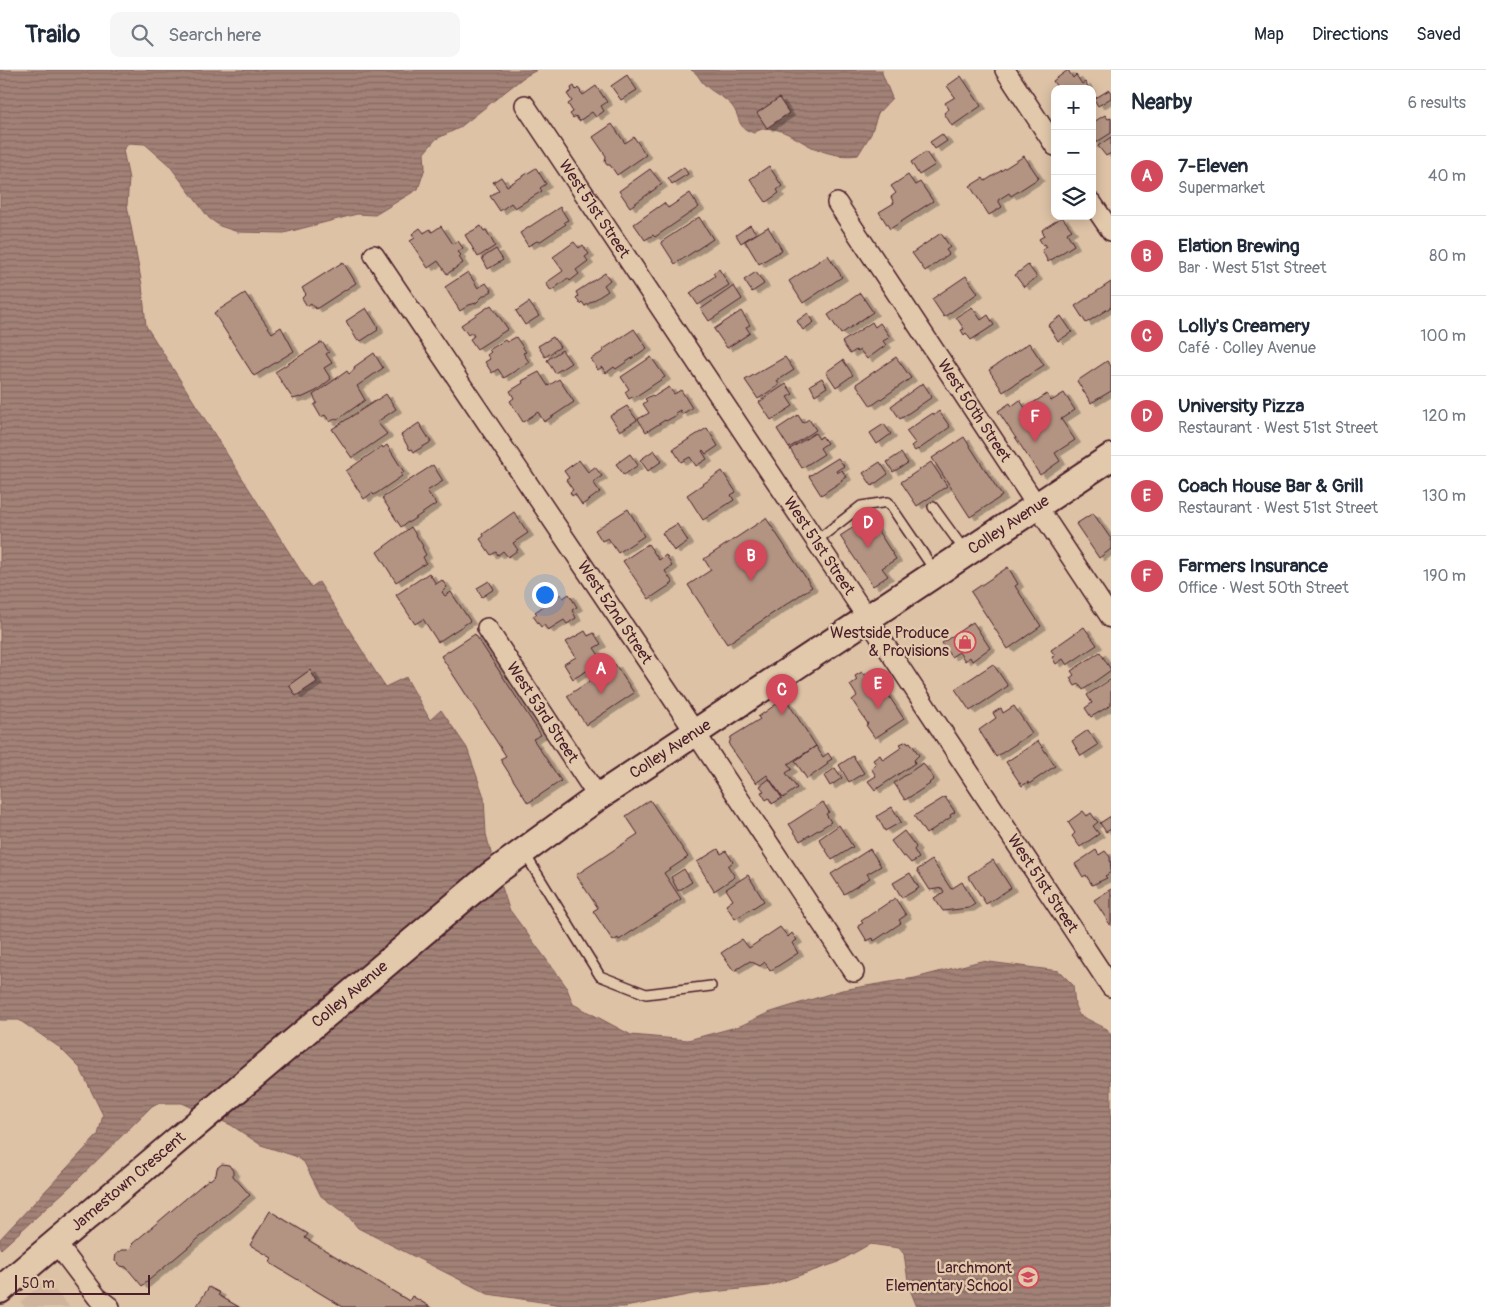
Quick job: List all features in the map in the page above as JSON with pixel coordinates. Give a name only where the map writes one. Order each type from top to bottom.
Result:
[{"type":"main road","name":"Colley Avenue","points":[[256,1074],[491,875],[598,797],[1111,457]]},
{"type":"main road","name":"Jamestown Crescent","points":[[0,1290],[256,1074]]},
{"type":"street","points":[[1005,70],[1051,140]]},
{"type":"street","name":"West 51st Street","points":[[525,105],[1111,987]]},
{"type":"street","name":"West 50th Street","points":[[837,203],[1111,618]]},
{"type":"street","points":[[1096,209],[1111,232]]},
{"type":"street","name":"West 52nd Street","points":[[374,255],[854,972]]},
{"type":"street","name":"West 53rd Street","points":[[487,628],[598,797]]},
{"type":"street","points":[[56,1242],[98,1297],[110,1307]]},
{"type":"lane","points":[[816,541],[861,506],[888,502],[936,574]]},
{"type":"lane","points":[[933,507],[966,553]]},
{"type":"lane","points":[[523,852],[600,976],[646,994],[711,986]]},
{"type":"shaded area","points":[[0,70],[537,70],[524,77],[459,128],[436,139],[424,153],[425,168],[418,189],[375,215],[357,214],[284,233],[238,232],[220,226],[209,218],[169,165],[145,144],[129,143],[123,150],[129,179],[127,205],[142,285],[146,326],[311,587],[319,582],[385,687],[406,677],[430,720],[441,710],[467,748],[484,797],[486,834],[509,909],[566,986],[573,1004],[631,1035],[688,1040],[740,1026],[768,1013],[842,990],[915,978],[981,961],[1059,971],[1073,985],[1075,1006],[1079,1015],[1107,1029],[1111,1035],[1111,1307],[917,1307],[909,1287],[904,1254],[899,1248],[870,1244],[836,1263],[768,1286],[693,1294],[625,1307],[575,1307],[488,1294],[358,1228],[348,1216],[321,1196],[304,1162],[295,1156],[261,1145],[231,1125],[182,1103],[159,1103],[152,1106],[76,1181],[0,1248],[0,1239],[98,1135],[103,1115],[80,1068],[59,1047],[19,1020],[0,1020]]},
{"type":"shaded area","points":[[691,70],[882,70],[892,98],[878,113],[871,134],[858,155],[839,155],[819,150],[779,130],[770,128],[754,133],[748,131],[740,123],[733,107],[707,87]]},
{"type":"shaded area","points":[[45,1280],[70,1307],[25,1307],[21,1302]]},
{"type":"building","points":[[1068,70],[1073,78],[1076,75],[1082,84],[1085,82],[1087,85],[1056,85],[1053,81]]},
{"type":"building","points":[[627,75],[637,90],[621,100],[611,86]]},
{"type":"building","points":[[961,76],[981,106],[952,126],[944,113],[949,109],[945,103],[955,97],[947,86]]},
{"type":"building","points":[[574,86],[583,95],[596,86],[607,102],[601,106],[604,111],[596,117],[592,112],[579,121],[576,116],[573,118],[570,114],[573,112],[568,104],[572,101],[567,94],[572,91],[571,88]]},
{"type":"building","points":[[1109,90],[1111,93],[1111,98],[1098,106],[1096,98]]},
{"type":"building","points":[[779,98],[789,113],[767,128],[757,113]]},
{"type":"building","points":[[1105,115],[1108,119],[1111,118],[1111,133],[1096,142],[1096,130],[1096,121]]},
{"type":"building","points":[[612,124],[625,143],[634,137],[646,155],[617,175],[610,165],[607,165],[605,162],[606,156],[593,137]]},
{"type":"building","points":[[942,134],[947,141],[935,149],[930,142]]},
{"type":"building","points":[[1111,137],[1111,153],[1106,156],[1098,146]]},
{"type":"building","points":[[926,152],[935,165],[919,175],[911,162]]},
{"type":"building","points":[[1024,156],[1039,178],[1011,196],[1009,193],[998,200],[1002,207],[989,215],[970,186],[983,178],[985,181]]},
{"type":"building","points":[[769,166],[782,186],[777,190],[779,193],[766,202],[750,179]]},
{"type":"building","points":[[684,167],[688,174],[672,184],[668,178]]},
{"type":"building","points":[[536,168],[546,184],[540,188],[542,191],[515,208],[511,203],[500,211],[490,196],[499,190],[493,182],[501,177],[507,186]]},
{"type":"building","points":[[650,169],[662,184],[630,207],[619,191]]},
{"type":"building","points":[[908,175],[915,185],[920,182],[933,201],[890,229],[879,212],[894,203],[891,197],[896,193],[891,186]]},
{"type":"building","points":[[690,193],[699,207],[655,237],[653,235],[645,240],[634,224],[664,203],[668,208]]},
{"type":"building","points":[[560,207],[568,220],[564,222],[566,224],[539,242],[537,241],[528,246],[520,233]]},
{"type":"building","points":[[699,217],[713,239],[675,264],[661,242]]},
{"type":"building","points":[[1057,220],[1064,220],[1072,230],[1067,233],[1074,245],[1048,262],[1042,250],[1047,247],[1039,239],[1044,236],[1042,230]]},
{"type":"building","points":[[750,225],[756,233],[741,243],[736,235]]},
{"type":"building","points":[[441,226],[453,244],[458,241],[463,248],[458,252],[463,263],[447,274],[438,261],[428,268],[410,241],[415,238],[412,234],[420,228],[424,233],[430,229],[432,232]]},
{"type":"building","points":[[481,226],[484,231],[486,230],[495,246],[478,257],[465,235]]},
{"type":"building","points":[[768,227],[782,250],[759,264],[745,241]]},
{"type":"building","points":[[941,233],[950,247],[946,250],[949,254],[925,271],[912,253]]},
{"type":"building","points":[[574,242],[579,248],[583,245],[589,254],[585,257],[588,261],[576,270],[579,274],[570,281],[568,278],[551,291],[546,283],[563,271],[553,257]]},
{"type":"building","points":[[496,249],[503,260],[488,269],[482,258]]},
{"type":"building","points":[[828,255],[842,277],[803,303],[789,281]]},
{"type":"building","points":[[343,262],[356,283],[316,309],[311,303],[307,306],[302,298],[306,294],[302,288]]},
{"type":"building","points":[[1028,265],[1037,277],[1024,287],[1015,275]]},
{"type":"building","points":[[719,269],[729,285],[698,305],[690,293],[715,276],[713,273]]},
{"type":"building","points":[[468,272],[478,288],[486,283],[492,291],[476,303],[460,311],[445,287]]},
{"type":"building","points":[[756,272],[764,284],[752,292],[744,280]]},
{"type":"building","points":[[605,273],[610,280],[604,285],[608,291],[585,306],[582,302],[580,304],[576,298],[578,296],[576,292]]},
{"type":"building","points":[[966,276],[978,293],[944,317],[932,299]]},
{"type":"building","points":[[1111,282],[1111,307],[1086,323],[1075,306]]},
{"type":"building","points":[[734,286],[742,299],[709,321],[701,309]]},
{"type":"building","points":[[245,293],[272,333],[281,327],[294,351],[254,376],[214,313]]},
{"type":"building","points":[[860,293],[873,312],[841,334],[828,315]]},
{"type":"building","points":[[529,302],[539,316],[525,325],[516,311]]},
{"type":"building","points":[[491,305],[508,329],[477,349],[470,339],[474,336],[472,332],[468,335],[461,325]]},
{"type":"building","points":[[972,307],[981,320],[988,315],[994,325],[971,340],[966,333],[964,335],[961,330],[964,329],[956,317]]},
{"type":"building","points":[[366,308],[378,330],[361,341],[357,340],[346,321]]},
{"type":"building","points":[[741,311],[750,325],[746,327],[750,333],[727,348],[714,329]]},
{"type":"building","points":[[808,313],[814,322],[803,330],[797,321]]},
{"type":"building","points":[[1061,316],[1072,332],[1058,341],[1048,325]]},
{"type":"building","points":[[872,322],[875,327],[880,323],[890,337],[883,341],[886,345],[867,359],[860,350],[850,354],[842,342]]},
{"type":"building","points":[[634,329],[647,348],[616,369],[614,367],[606,373],[602,367],[598,370],[591,359]]},
{"type":"building","points":[[516,337],[526,352],[523,353],[529,362],[504,378],[498,369],[492,373],[485,362],[490,359],[487,355],[491,352],[489,350],[505,340],[507,342]]},
{"type":"building","points":[[553,337],[560,347],[545,357],[538,346]]},
{"type":"building","points":[[322,342],[329,352],[326,354],[332,363],[324,368],[331,379],[316,391],[301,398],[293,399],[275,372]]},
{"type":"building","points":[[1029,343],[1044,365],[1003,392],[989,370]]},
{"type":"building","points":[[562,350],[571,363],[555,373],[547,360]]},
{"type":"building","points":[[374,353],[383,368],[357,386],[365,400],[337,420],[336,418],[330,422],[325,415],[321,417],[314,405],[317,403],[313,395],[347,371],[349,374],[355,369],[354,367]]},
{"type":"building","points":[[651,357],[665,377],[629,399],[625,392],[629,389],[621,377]]},
{"type":"building","points":[[785,357],[794,370],[777,381],[779,385],[758,399],[745,380]]},
{"type":"building","points":[[896,357],[911,378],[871,406],[856,384]]},
{"type":"building","points":[[843,360],[853,375],[836,387],[826,372]]},
{"type":"building","points":[[1107,361],[1111,366],[1111,391],[1091,403],[1077,381]]},
{"type":"building","points":[[539,372],[548,386],[559,379],[574,402],[544,422],[538,412],[523,422],[510,401],[514,398],[510,391],[523,383],[522,381]]},
{"type":"building","points":[[822,378],[827,387],[815,395],[810,385]]},
{"type":"building","points":[[923,383],[932,397],[900,419],[891,406]]},
{"type":"building","points":[[786,384],[793,394],[787,397],[793,406],[771,420],[759,402]]},
{"type":"building","points":[[669,387],[674,394],[681,390],[692,408],[682,414],[680,410],[675,413],[677,415],[646,432],[638,419],[649,413],[643,404],[647,401],[645,399],[652,395],[653,397]]},
{"type":"building","points":[[1064,393],[1075,410],[1061,419],[1075,440],[1055,453],[1060,461],[1040,475],[998,411],[1010,403],[1012,406],[1020,400],[1025,408],[1047,394],[1051,401]]},
{"type":"building","points":[[386,394],[396,409],[377,422],[387,434],[352,458],[332,429]]},
{"type":"building","points":[[627,406],[637,420],[620,431],[610,416]]},
{"type":"building","points":[[939,411],[950,427],[915,451],[911,446],[915,443],[906,431]]},
{"type":"building","points":[[798,415],[803,423],[809,419],[816,430],[789,448],[777,429]]},
{"type":"building","points":[[419,423],[431,442],[414,452],[412,449],[410,450],[401,435]]},
{"type":"building","points":[[884,424],[891,434],[877,444],[870,433]]},
{"type":"building","points":[[707,428],[718,446],[706,454],[703,450],[707,459],[696,466],[690,457],[681,462],[673,449]]},
{"type":"building","points":[[815,433],[819,439],[822,436],[827,443],[820,448],[824,454],[802,468],[790,449]]},
{"type":"building","points":[[964,437],[1002,496],[970,517],[932,458]]},
{"type":"building","points":[[387,445],[404,472],[401,474],[402,476],[374,495],[372,493],[364,499],[346,471],[382,446],[383,448]]},
{"type":"building","points":[[654,450],[662,461],[648,471],[640,460]]},
{"type":"building","points":[[901,453],[908,463],[893,472],[887,462]]},
{"type":"building","points":[[630,454],[638,465],[624,475],[616,464]]},
{"type":"building","points":[[838,458],[844,466],[836,471],[837,473],[842,470],[846,477],[821,495],[809,476]]},
{"type":"building","points":[[579,460],[588,472],[595,467],[602,476],[593,482],[600,492],[582,505],[575,494],[572,496],[570,492],[573,490],[566,480],[569,478],[564,471]]},
{"type":"building","points":[[880,462],[888,474],[872,486],[863,473]]},
{"type":"building","points":[[931,462],[947,486],[917,506],[901,482]]},
{"type":"building","points":[[433,465],[443,481],[427,491],[436,504],[401,527],[382,498]]},
{"type":"building","points":[[722,471],[736,492],[731,495],[734,500],[703,520],[687,495]]},
{"type":"building","points":[[628,509],[644,536],[618,553],[608,538],[602,541],[595,530]]},
{"type":"building","points":[[514,512],[528,533],[513,543],[518,550],[508,557],[503,551],[498,555],[496,552],[491,555],[480,539],[484,536],[483,534]]},
{"type":"building","points":[[1093,513],[1111,539],[1111,549],[1099,558],[1076,524]]},
{"type":"building","points":[[869,517],[896,559],[882,568],[888,576],[873,586],[840,536]]},
{"type":"building","points":[[766,518],[812,587],[727,644],[688,585],[711,570],[704,559]]},
{"type":"building","points":[[677,524],[688,541],[674,551],[662,533]]},
{"type":"building","points":[[411,527],[423,546],[426,555],[423,557],[426,563],[396,582],[377,552]]},
{"type":"building","points":[[648,544],[659,560],[666,555],[672,566],[665,571],[673,583],[649,599],[623,561]]},
{"type":"building","points":[[1008,567],[1018,584],[1015,586],[1041,626],[1008,649],[971,592]]},
{"type":"building","points":[[429,573],[436,584],[442,580],[447,587],[442,592],[445,596],[451,592],[470,621],[438,642],[423,619],[415,624],[396,595]]},
{"type":"building","points":[[489,581],[494,589],[482,597],[477,588]]},
{"type":"building","points":[[561,594],[563,598],[569,594],[577,607],[572,610],[576,618],[567,624],[564,620],[548,630],[544,625],[541,627],[533,616],[537,614],[535,612]]},
{"type":"building","name":"Westside Produce & Provisions","points":[[973,622],[990,648],[972,661],[970,657],[965,661],[959,652],[951,657],[942,643]]},
{"type":"building","points":[[1084,627],[1097,645],[1067,665],[1063,659],[1056,664],[1052,657],[1055,656],[1051,650]]},
{"type":"building","points":[[585,631],[588,636],[594,633],[601,644],[594,648],[603,661],[573,679],[564,664],[576,657],[566,642]]},
{"type":"building","points":[[475,634],[541,735],[533,739],[561,781],[528,803],[500,759],[506,756],[441,656]]},
{"type":"building","points":[[1100,652],[1111,670],[1083,690],[1079,684],[1075,686],[1070,678],[1074,675],[1071,671]]},
{"type":"building","points":[[615,664],[634,693],[586,725],[567,696]]},
{"type":"building","points":[[993,664],[1008,686],[970,711],[955,689]]},
{"type":"building","points":[[310,670],[317,682],[296,696],[289,685]]},
{"type":"building","points":[[872,670],[904,719],[875,738],[852,700],[857,696],[850,685],[857,680],[855,676],[862,672],[864,675]]},
{"type":"building","points":[[1111,679],[1111,705],[1091,717],[1085,708],[1092,703],[1087,695]]},
{"type":"building","points":[[785,698],[816,746],[788,764],[792,769],[786,773],[797,788],[783,798],[767,775],[756,783],[729,745],[731,737],[760,719],[758,717]]},
{"type":"building","points":[[1014,706],[1032,733],[996,757],[979,730],[996,718],[993,713],[1001,708],[1003,713]]},
{"type":"building","points":[[1088,730],[1098,745],[1081,756],[1072,741]]},
{"type":"building","points":[[907,741],[908,743],[910,742],[919,755],[914,760],[915,763],[875,790],[868,781],[876,776],[871,768],[876,764],[873,760],[880,755],[883,760],[902,747],[900,744]]},
{"type":"building","points":[[1038,741],[1055,766],[1029,784],[1028,782],[1022,786],[1006,762]]},
{"type":"building","points":[[816,746],[823,757],[828,753],[832,759],[807,779],[795,761]]},
{"type":"building","points":[[853,756],[864,773],[849,782],[839,765]]},
{"type":"building","points":[[923,763],[934,779],[930,784],[905,800],[894,783]]},
{"type":"building","points":[[835,768],[842,778],[830,786],[824,776]]},
{"type":"building","points":[[769,779],[782,798],[772,804],[769,798],[766,800],[761,792],[764,791],[760,786]]},
{"type":"building","points":[[945,797],[955,812],[950,815],[951,817],[926,834],[914,816]]},
{"type":"building","points":[[650,800],[688,857],[664,873],[681,899],[619,940],[618,938],[613,941],[593,911],[598,908],[576,875],[638,834],[626,816]]},
{"type":"building","points":[[823,802],[829,812],[826,814],[831,822],[800,841],[789,824]]},
{"type":"building","points":[[892,807],[901,822],[885,831],[877,816]]},
{"type":"building","points":[[1083,811],[1087,816],[1091,813],[1098,822],[1093,826],[1099,834],[1080,847],[1072,836],[1075,833],[1068,822]]},
{"type":"building","points":[[1111,816],[1111,829],[1106,832],[1100,823]]},
{"type":"building","points":[[839,825],[853,847],[832,860],[819,839]]},
{"type":"building","points":[[904,831],[916,847],[914,850],[919,858],[911,863],[905,856],[903,857],[891,841]]},
{"type":"building","points":[[718,849],[721,854],[726,851],[733,862],[728,866],[735,877],[714,891],[697,862]]},
{"type":"building","points":[[870,849],[881,866],[867,874],[870,878],[844,894],[831,874]]},
{"type":"building","points":[[1096,850],[1099,855],[1105,851],[1110,857],[1111,872],[1105,876],[1107,878],[1092,885],[1086,875],[1083,877],[1075,864]]},
{"type":"building","points":[[932,860],[951,889],[962,882],[975,904],[969,908],[943,911],[934,898],[944,892],[942,888],[930,890],[917,870]]},
{"type":"building","points":[[993,860],[1011,888],[986,904],[968,876]]},
{"type":"building","points":[[684,869],[692,882],[678,891],[671,877]]},
{"type":"building","points":[[910,873],[919,888],[902,898],[893,883]]},
{"type":"building","points":[[748,875],[764,901],[735,919],[726,905],[733,900],[726,889]]},
{"type":"building","points":[[1111,889],[1111,926],[1094,900]]},
{"type":"building","points":[[895,898],[906,915],[899,920],[901,923],[874,941],[873,938],[867,941],[858,926],[863,923],[861,921]]},
{"type":"building","points":[[780,927],[788,937],[792,933],[797,940],[792,943],[798,953],[770,971],[765,962],[760,966],[750,961],[734,971],[721,953],[742,939],[749,948]]},
{"type":"building","points":[[222,1164],[229,1165],[233,1171],[233,1176],[250,1195],[142,1286],[126,1267],[120,1266],[115,1261],[116,1254],[122,1250],[128,1250],[132,1244],[216,1175],[217,1168]]},
{"type":"building","points":[[270,1211],[308,1234],[305,1238],[409,1301],[412,1296],[430,1307],[343,1307],[270,1263],[272,1258],[250,1245]]},
{"type":"building","points":[[209,1287],[220,1293],[218,1295],[239,1307],[196,1307]]},
{"type":"place","name":"Farmers Insurance","points":[[1035,442]]},
{"type":"place","name":"University Pizza","points":[[868,548]]},
{"type":"place","name":"Elation Brewing","points":[[751,581]]},
{"type":"place","name":"Westside Produce & Provisions","points":[[965,642]]},
{"type":"place","name":"7-Eleven","points":[[601,694]]},
{"type":"place","name":"Coach House Bar & Grill","points":[[878,709]]},
{"type":"place","name":"Lolly's Creamery","points":[[782,715]]},
{"type":"place","name":"Larchmont Elementary School","points":[[1028,1277]]}]
